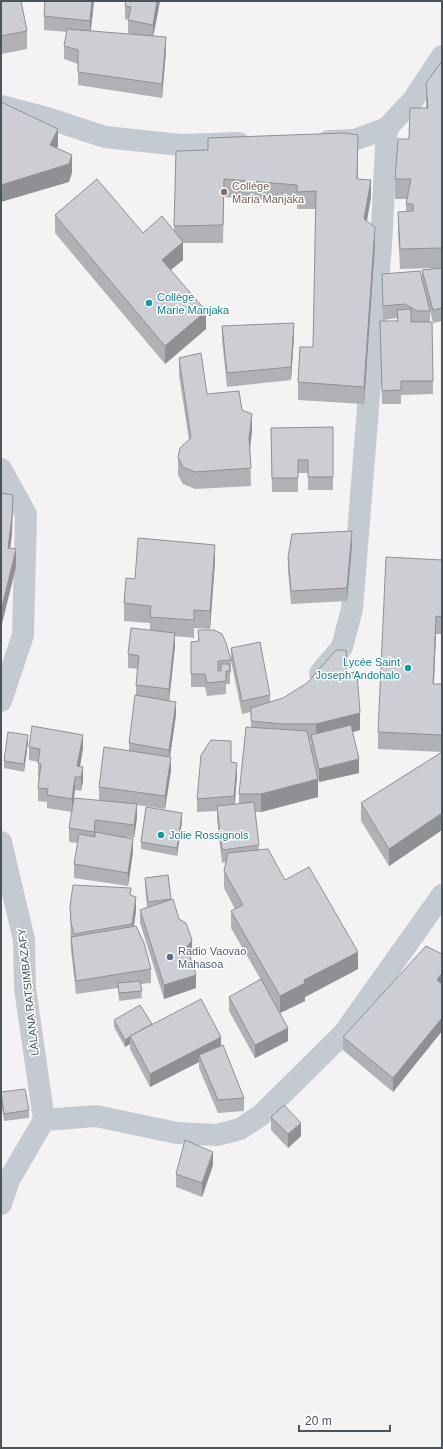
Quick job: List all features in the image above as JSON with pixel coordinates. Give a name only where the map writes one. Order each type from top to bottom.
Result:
[{"type":"street","points":[[306,142],[354,140],[387,128],[413,100],[442,56]]},
{"type":"street","points":[[1,106],[47,118],[104,137],[180,145],[259,143]]},
{"type":"street","points":[[307,688],[342,647],[352,609],[381,246],[387,128]]},
{"type":"street","points":[[1,469],[26,514],[23,635],[1,701]]},
{"type":"street","name":"LÀLANA RATSIMBAZAFY","points":[[1,842],[24,940],[25,988],[44,1120]]},
{"type":"street","points":[[1,1204],[9,1180],[44,1120],[96,1116],[177,1133],[217,1135],[240,1129],[261,1115],[344,1033],[442,895]]},
{"type":"building","points":[[1,1],[21,1],[27,31],[1,36]]},
{"type":"building","points":[[45,1],[92,1],[90,21],[44,16]]},
{"type":"building","points":[[126,1],[157,1],[153,25],[128,20],[131,7],[125,6]]},
{"type":"building","points":[[67,29],[166,37],[162,84],[78,72],[78,50],[64,46]]},
{"type":"building","points":[[442,61],[442,248],[400,249],[398,212],[413,211],[413,204],[406,204],[411,179],[395,179],[398,139],[409,139],[410,108],[428,108],[426,83]]},
{"type":"building","points":[[1,102],[58,129],[50,145],[72,155],[69,164],[1,185]]},
{"type":"building","points":[[344,133],[358,135],[357,179],[371,180],[364,219],[375,227],[364,387],[298,382],[300,347],[313,347],[316,191],[297,192],[297,185],[224,179],[223,225],[174,226],[176,151],[208,150],[208,138]]},
{"type":"building","name":"Collège Marie Manjaka","points":[[97,179],[143,233],[162,216],[183,242],[162,260],[206,311],[165,346],[55,215]]},
{"type":"building","points":[[442,268],[442,308],[433,310],[422,270]]},
{"type":"building","points":[[420,271],[430,311],[417,311],[405,304],[383,306],[382,274]]},
{"type":"building","points":[[411,309],[411,322],[432,322],[433,381],[401,381],[401,390],[382,391],[380,321],[398,321],[397,310]]},
{"type":"building","points":[[294,323],[291,367],[227,373],[222,326]]},
{"type":"building","points":[[201,353],[207,394],[239,391],[242,410],[252,414],[249,438],[251,468],[195,472],[183,467],[178,457],[180,448],[191,438],[179,358]]},
{"type":"building","points":[[333,427],[333,477],[308,477],[308,460],[298,460],[298,478],[272,478],[271,428]]},
{"type":"building","points":[[1,493],[13,495],[8,548],[16,549],[1,611]]},
{"type":"building","points":[[352,531],[347,588],[291,591],[288,557],[292,534]]},
{"type":"building","points":[[138,538],[215,545],[210,611],[194,610],[194,620],[150,617],[151,606],[124,603],[126,578],[135,579]]},
{"type":"building","name":"Lycée Saint Joseph Andohalo","points":[[386,557],[442,560],[442,617],[436,616],[433,684],[442,684],[442,735],[378,732]]},
{"type":"building","points":[[131,628],[175,633],[169,689],[136,685],[139,656],[128,654]]},
{"type":"building","points":[[198,630],[214,630],[222,634],[231,660],[218,661],[218,671],[221,671],[221,664],[229,664],[230,671],[226,671],[226,681],[207,683],[205,674],[191,674],[191,642],[199,641]]},
{"type":"building","points":[[260,642],[270,695],[242,701],[231,648]]},
{"type":"building","points":[[336,650],[346,650],[347,673],[357,672],[360,713],[316,724],[283,724],[251,721],[251,708],[283,698],[307,683]]},
{"type":"building","points":[[135,695],[176,702],[169,750],[129,743]]},
{"type":"building","points":[[351,725],[359,759],[319,769],[311,735]]},
{"type":"building","points":[[32,726],[83,735],[77,766],[83,767],[81,777],[75,777],[72,799],[47,795],[48,789],[38,788],[41,764],[38,763],[40,749],[29,747]]},
{"type":"building","points":[[246,727],[307,731],[318,779],[261,794],[239,794]]},
{"type":"building","points":[[8,732],[28,735],[24,764],[4,761]]},
{"type":"building","points":[[211,740],[231,741],[231,762],[237,763],[234,796],[197,799],[201,755]]},
{"type":"building","points":[[104,747],[171,757],[165,796],[99,787]]},
{"type":"building","points":[[442,752],[442,813],[389,849],[361,803]]},
{"type":"building","points":[[74,798],[137,804],[134,825],[95,820],[94,832],[69,828]]},
{"type":"building","points":[[254,802],[259,845],[222,850],[217,806]]},
{"type":"building","name":"Jolie Rossignols","points":[[146,807],[182,813],[177,848],[141,842]]},
{"type":"building","points":[[95,832],[133,839],[128,873],[74,864],[79,834],[95,837]]},
{"type":"building","points":[[268,849],[285,880],[309,867],[358,952],[304,980],[305,983],[280,996],[231,911],[243,905],[224,871],[228,853]]},
{"type":"building","points":[[168,875],[171,899],[148,902],[145,878]]},
{"type":"building","points":[[73,885],[131,888],[130,895],[136,897],[132,924],[74,934],[71,923],[70,906]]},
{"type":"building","name":"Radio Vaovao Mahasoa","points":[[173,899],[179,919],[186,923],[192,940],[187,947],[196,975],[164,985],[140,910]]},
{"type":"building","points":[[136,926],[144,943],[151,969],[76,981],[71,937]]},
{"type":"building","points":[[426,946],[442,954],[442,973],[437,980],[442,984],[442,1018],[393,1078],[343,1037]]},
{"type":"building","points":[[261,979],[288,1028],[255,1045],[229,997]]},
{"type":"building","points":[[140,981],[142,991],[119,993],[118,983]]},
{"type":"building","points":[[201,999],[221,1037],[150,1074],[130,1036]]},
{"type":"building","points":[[140,1005],[152,1024],[125,1040],[114,1020]]},
{"type":"building","points":[[223,1045],[244,1098],[218,1100],[199,1055]]},
{"type":"building","points":[[25,1089],[29,1110],[4,1114],[1,1092]]},
{"type":"building","points":[[284,1105],[301,1123],[288,1134],[271,1117]]},
{"type":"building","points":[[185,1140],[213,1152],[202,1183],[176,1174]]},
{"type":"place","name":"Collège Maria Manjaka","points":[[224,192]]},
{"type":"place","name":"Collège Marie Manjaka","points":[[149,303]]},
{"type":"place","name":"Lycée Saint Joseph Andohalo","points":[[408,668]]},
{"type":"place","name":"Jolie Rossignols","points":[[161,835]]},
{"type":"place","name":"Radio Vaovao Mahasoa","points":[[170,957]]}]
